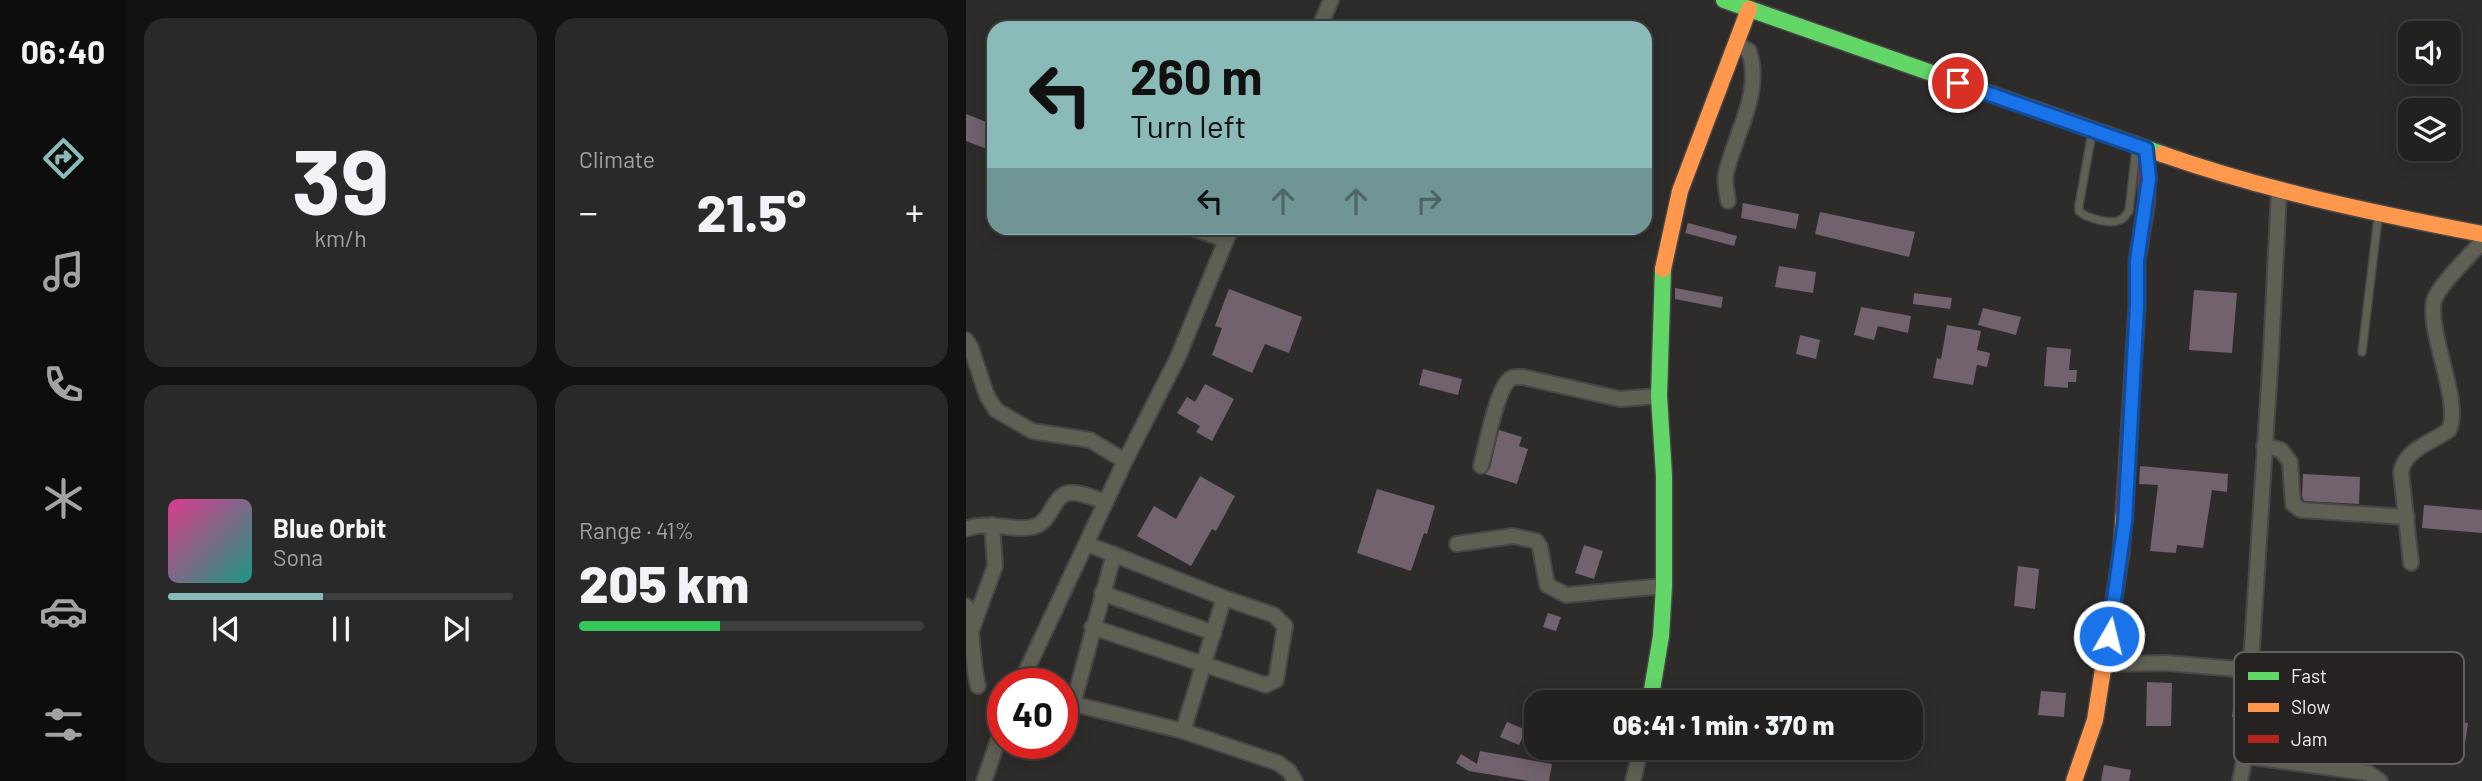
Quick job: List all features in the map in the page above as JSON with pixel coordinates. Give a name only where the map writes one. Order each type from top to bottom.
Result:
[{"type":"street","points":[[1322,21],[1331,0]]},
{"type":"street","points":[[1724,0],[2142,148],[2279,191],[2482,234]]},
{"type":"street","points":[[1652,690],[1661,636],[1664,586],[1664,476],[1660,396],[1663,267],[1681,191],[1749,9]]},
{"type":"street","points":[[1728,201],[1725,176],[1748,109],[1752,62],[1749,51],[1736,44]]},
{"type":"street","points":[[2074,781],[2095,720],[2125,521],[2137,261],[2149,179],[2142,148]]},
{"type":"street","points":[[2250,652],[2279,191]]},
{"type":"street","points":[[1028,668],[1125,461],[1178,357],[1229,235]]},
{"type":"street","points":[[2412,564],[2401,472],[2403,461],[2411,453],[2449,430],[2452,424],[2433,313],[2434,299],[2482,242]]},
{"type":"street","points":[[966,340],[987,396],[996,410],[1032,432],[1090,440],[1125,461]]},
{"type":"street","points":[[1481,466],[1492,421],[1506,382],[1512,377],[1523,376],[1620,399],[1660,396]]},
{"type":"street","points":[[2264,446],[2281,450],[2290,461],[2293,504],[2301,510],[2407,517]]},
{"type":"street","points":[[966,529],[979,524],[1029,527],[1039,525],[1063,496],[1069,493],[1106,502]]},
{"type":"street","points":[[972,629],[995,566],[992,525]]},
{"type":"street","points":[[1457,544],[1513,536],[1536,541],[1540,547],[1547,585],[1566,595],[1664,586]]},
{"type":"street","points":[[1087,544],[1274,615],[1285,626],[1276,680],[1266,685],[1093,627]]},
{"type":"street","points":[[1078,672],[1114,554]]},
{"type":"street","points":[[1102,593],[1214,633]]},
{"type":"street","points":[[1184,731],[1224,598]]},
{"type":"street","points":[[966,606],[972,629],[973,664],[978,686]]},
{"type":"street","points":[[2105,664],[2166,663],[2234,669]]},
{"type":"street","points":[[1078,704],[1184,731],[1278,763],[1289,771],[1295,781]]},
{"type":"street","points":[[984,781],[992,759]]},
{"type":"street","points":[[1633,781],[1638,760]]},
{"type":"street","points":[[2303,764],[2368,773],[2380,781]]},
{"type":"lane","points":[[2092,130],[2078,205],[2084,216],[2117,222],[2123,219],[2129,211],[2142,148]]},
{"type":"lane","points":[[2362,352],[2378,214]]},
{"type":"building","points":[[966,114],[987,122],[987,149],[966,141]]},
{"type":"building","points":[[1743,203],[1799,214],[1796,229],[1741,218]]},
{"type":"building","points":[[1820,212],[1915,232],[1909,257],[1815,234]]},
{"type":"building","points":[[1688,223],[1737,236],[1734,246],[1685,233]]},
{"type":"building","points":[[1779,266],[1816,272],[1813,293],[1775,287]]},
{"type":"building","points":[[1675,288],[1723,297],[1721,308],[1675,299]]},
{"type":"building","points":[[1229,289],[1302,317],[1289,353],[1265,344],[1252,373],[1212,355],[1222,328],[1215,326]]},
{"type":"building","points":[[2194,290],[2237,293],[2232,353],[2189,350]]},
{"type":"building","points":[[1914,293],[1952,298],[1950,309],[1913,304]]},
{"type":"building","points":[[1861,307],[1911,316],[1908,333],[1878,326],[1874,340],[1854,335]]},
{"type":"building","points":[[1983,308],[2021,317],[2016,335],[1978,325]]},
{"type":"building","points":[[1947,325],[1981,331],[1977,350],[1990,353],[1987,367],[1977,365],[1973,385],[1933,378],[1937,358],[1941,359]]},
{"type":"building","points":[[1800,335],[1820,340],[1816,359],[1796,354]]},
{"type":"building","points":[[2047,347],[2071,349],[2069,370],[2077,370],[2076,382],[2068,382],[2068,388],[2044,386]]},
{"type":"building","points":[[1423,369],[1462,379],[1458,395],[1419,385]]},
{"type":"building","points":[[1205,384],[1234,399],[1212,441],[1196,432],[1200,426],[1177,413],[1187,397],[1195,402]]},
{"type":"building","points":[[1499,430],[1522,437],[1519,446],[1528,449],[1517,484],[1485,474],[1490,468]]},
{"type":"building","points":[[2140,466],[2228,474],[2227,492],[2212,490],[2203,548],[2177,545],[2176,553],[2150,551],[2158,485],[2139,484]]},
{"type":"building","points":[[2303,474],[2360,477],[2359,504],[2304,501]]},
{"type":"building","points":[[1200,476],[1235,496],[1216,531],[1212,529],[1191,566],[1137,536],[1154,506],[1176,519]]},
{"type":"building","points":[[1377,489],[1435,506],[1427,534],[1424,533],[1411,571],[1357,553]]},
{"type":"building","points":[[2424,505],[2482,510],[2482,533],[2422,528]]},
{"type":"building","points":[[1584,545],[1603,551],[1594,579],[1575,573]]},
{"type":"building","points":[[2018,566],[2039,569],[2035,609],[2014,606]]},
{"type":"building","points":[[1548,613],[1561,617],[1556,631],[1543,627]]},
{"type":"building","points":[[2147,682],[2172,683],[2171,726],[2146,726]]},
{"type":"building","points":[[2041,691],[2066,693],[2064,717],[2038,715]]},
{"type":"building","points":[[1507,722],[1524,729],[1519,745],[1500,737]]},
{"type":"building","points":[[2464,722],[2468,723],[2464,750]]},
{"type":"building","points":[[1480,751],[1552,764],[1549,781],[1529,781],[1469,771],[1456,763],[1461,754],[1477,764]]},
{"type":"building","points":[[2104,765],[2131,770],[2129,781],[2101,781]]},
{"type":"traffic: fast","points":[[1724,0],[2162,154]]},
{"type":"traffic: fast","points":[[1652,690],[1661,636],[1664,586],[1664,476],[1659,396],[1663,269]]},
{"type":"traffic: slow","points":[[1663,269],[1680,191],[1749,9]]},
{"type":"traffic: slow","points":[[2162,154],[2281,190],[2482,234]]},
{"type":"traffic: slow","points":[[2074,781],[2095,720],[2121,554],[2124,512]]},
{"type":"traffic: jam","points":[[2124,512],[2137,306],[2137,261],[2147,201],[2146,149]]},
{"type":"route","points":[[1958,83],[2146,149],[2149,179],[2137,261],[2125,521],[2109,636]]}]
